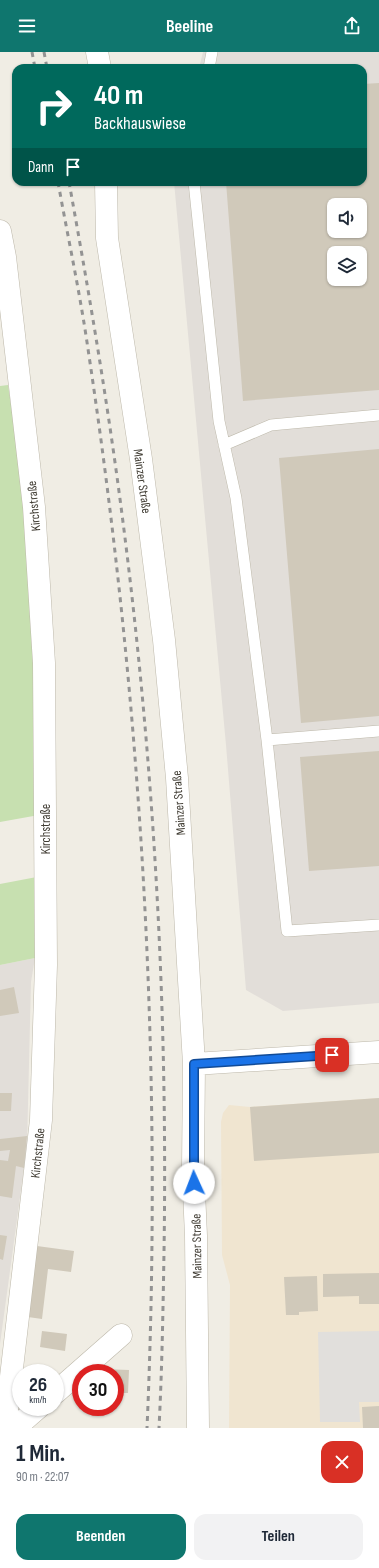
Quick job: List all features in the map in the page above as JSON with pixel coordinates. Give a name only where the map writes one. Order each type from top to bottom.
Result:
[{"type":"street","points":[[97,52],[99,64]]},
{"type":"street","name":"Mainzer Straße","points":[[106,186],[107,238],[141,459],[164,640],[177,778],[194,1064],[193,1170],[196,1236],[198,1428]]},
{"type":"street","name":"Kirchstraße","points":[[0,231],[5,257],[34,508],[44,663],[46,965],[41,1120],[5,1428]]},
{"type":"street","points":[[194,1064],[379,1052]]},
{"type":"street","points":[[64,1385],[121,1335]]},
{"type":"street","points":[[14,1428],[28,1416]]},
{"type":"lane","points":[[210,64],[212,52]]},
{"type":"lane","points":[[194,186],[219,421],[236,498],[267,740],[287,931],[379,925]]},
{"type":"lane","points":[[224,445],[271,425],[379,415]]},
{"type":"lane","points":[[267,740],[379,731]]},
{"type":"shaded area","points":[[203,52],[379,52],[379,1003],[283,1011],[246,990],[226,745],[174,186],[367,186],[367,64],[200,64]]},
{"type":"shaded area","points":[[35,958],[31,982],[27,1146],[0,1344],[0,965]]},
{"type":"shaded area","points":[[379,1098],[379,1428],[229,1428],[230,1285],[222,1255],[221,1122],[223,1113],[229,1105],[250,1107]]},
{"type":"shaded area","points":[[379,1331],[379,1402],[359,1402],[360,1422],[320,1422],[318,1332]]},
{"type":"green space","points":[[8,385],[28,513],[39,815],[0,822],[0,386]]},
{"type":"green space","points":[[42,876],[35,958],[0,965],[0,884]]},
{"type":"building","points":[[379,83],[379,390],[243,401],[226,186],[367,186],[367,84]]},
{"type":"building","points":[[379,449],[379,716],[301,723],[279,458]]},
{"type":"building","points":[[379,751],[379,866],[309,871],[300,757]]},
{"type":"building","points":[[14,987],[19,1013],[0,1016],[0,990]]},
{"type":"building","points":[[0,1093],[12,1093],[11,1111],[0,1111]]},
{"type":"building","points":[[379,1098],[379,1153],[254,1161],[250,1107]]},
{"type":"building","points":[[27,1136],[24,1168],[16,1166],[12,1198],[0,1196],[0,1160],[8,1161],[10,1150],[0,1151],[0,1139]]},
{"type":"building","points":[[0,1235],[7,1236],[3,1260],[0,1259]]},
{"type":"building","points":[[37,1246],[74,1251],[71,1272],[48,1269],[42,1319],[28,1317]]},
{"type":"building","points":[[379,1273],[379,1304],[359,1304],[359,1296],[323,1297],[323,1274]]},
{"type":"building","points":[[317,1276],[318,1311],[299,1312],[299,1315],[286,1315],[284,1277]]},
{"type":"building","points":[[42,1331],[67,1334],[65,1351],[40,1347]]},
{"type":"building","points":[[124,1370],[129,1370],[128,1393],[124,1393]]},
{"type":"building","points":[[379,1406],[379,1428],[363,1428],[362,1407]]},
{"type":"railway","points":[[32,52],[34,64]]},
{"type":"railway","points":[[44,52],[46,64]]},
{"type":"railway","points":[[59,186],[85,328],[107,484],[135,752],[144,887],[150,1022],[152,1157],[151,1292],[147,1428]]},
{"type":"railway","points":[[70,186],[109,420],[132,593],[156,875],[161,969],[165,1158],[162,1362],[159,1428]]},
{"type":"route","points":[[194,1183],[194,1064],[332,1055]]}]
